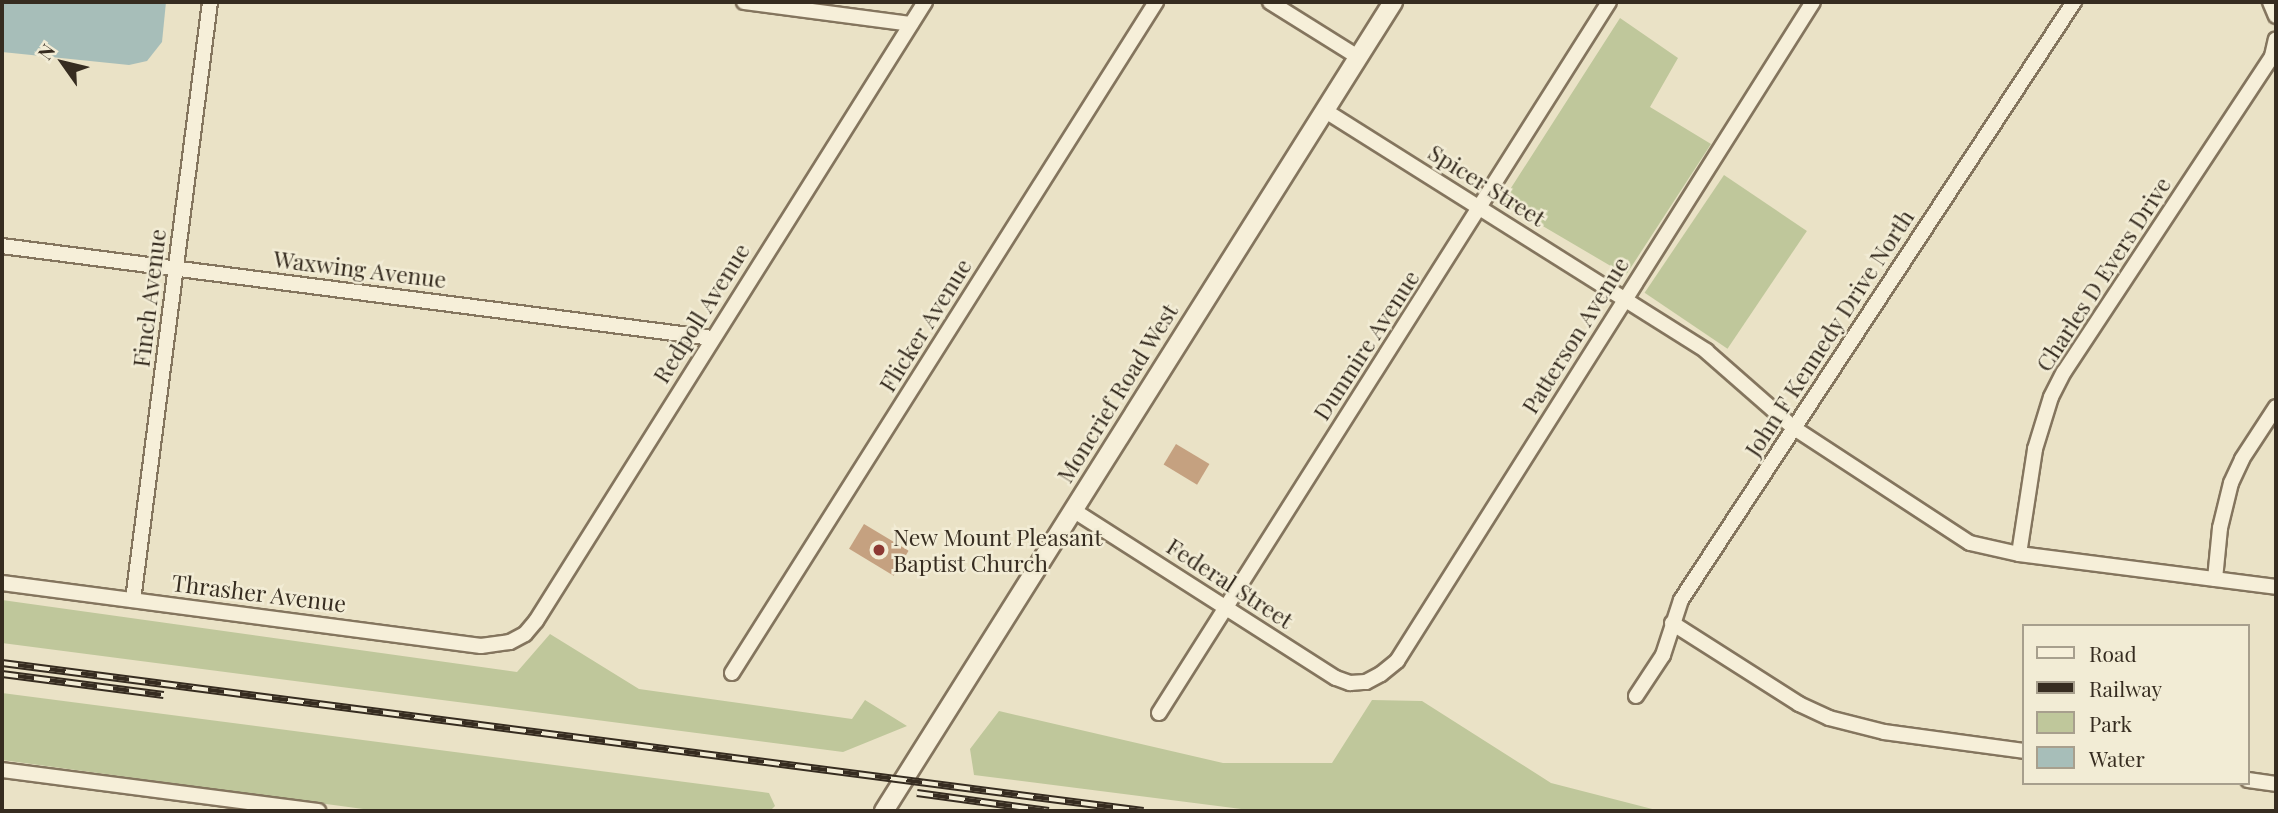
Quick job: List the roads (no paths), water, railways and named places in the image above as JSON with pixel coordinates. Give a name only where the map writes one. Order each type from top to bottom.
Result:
[{"type":"street","name":"Finch Avenue","points":[[133,600],[210,2]]},
{"type":"street","points":[[744,2],[911,24]]},
{"type":"street","name":"Redpoll Avenue","points":[[510,642],[525,634],[536,621],[925,2]]},
{"type":"street","name":"Flicker Avenue","points":[[732,673],[1156,2]]},
{"type":"street","points":[[1270,2],[1358,57]]},
{"type":"street","name":"Moncrief Road West","points":[[884,811],[1392,2]]},
{"type":"street","name":"Dunmire Avenue","points":[[1159,713],[1609,2]]},
{"type":"street","name":"Patterson Avenue","points":[[1366,682],[1397,661],[1813,2]]},
{"type":"street","name":"John F Kennedy Drive North","points":[[1636,696],[1662,655],[1681,600],[2074,2]]},
{"type":"street","points":[[2270,2],[2276,16]]},
{"type":"street","name":"Charles D Evers Drive","points":[[2020,554],[2035,449],[2051,397],[2064,372],[2272,56],[2276,39]]},
{"type":"street","name":"Spicer Street","points":[[1324,110],[1706,352],[1794,428],[1970,543],[2020,554],[2276,587]]},
{"type":"street","name":"Waxwing Avenue","points":[[2,246],[712,338]]},
{"type":"street","points":[[2215,579],[2220,528],[2231,484],[2242,459],[2276,407]]},
{"type":"street","name":"Federal Street","points":[[1073,510],[1336,678],[1350,683],[1366,682]]},
{"type":"street","name":"Thrasher Avenue","points":[[2,583],[481,646],[510,642]]},
{"type":"street","points":[[1672,623],[1799,704],[1829,718],[1884,732],[2022,751]]},
{"type":"street","points":[[2,770],[318,811]]},
{"type":"street","points":[[2250,780],[2276,784]]},
{"type":"water","points":[[2,2],[166,2],[162,42],[147,61],[129,65],[2,52]]},
{"type":"railway","points":[[2,663],[1143,811]]},
{"type":"railway","points":[[2,674],[164,695]]},
{"type":"railway","points":[[917,793],[1049,811]]},
{"type":"place","name":"New Mount Pleasant Baptist Church","points":[[879,550]]}]
